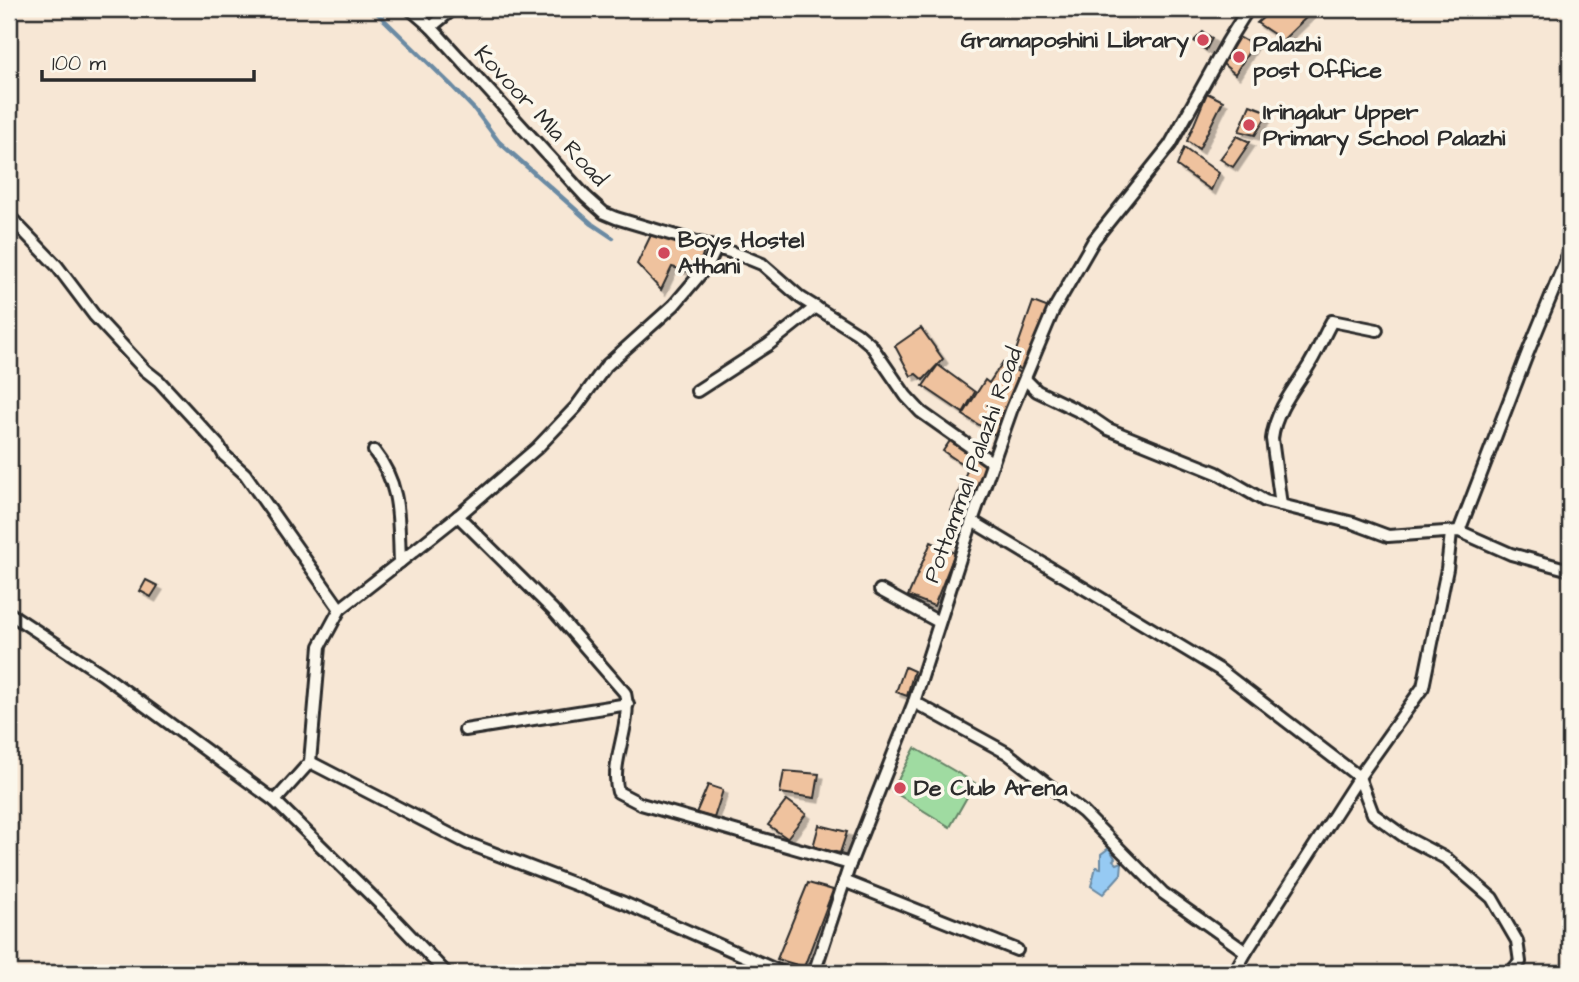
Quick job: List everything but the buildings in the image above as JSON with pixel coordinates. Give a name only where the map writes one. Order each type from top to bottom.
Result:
[{"type":"street","name":"Kovoor Mla Road","points":[[410,9],[431,27],[585,197],[604,213],[762,264],[801,298],[857,333],[871,345],[906,396],[921,412],[993,463]]},
{"type":"street","points":[[431,27],[453,9]]},
{"type":"street","name":"Pottammal Palazhi Road","points":[[814,973],[850,863],[914,702],[972,521],[1011,411],[1065,288],[1094,240],[1170,145],[1227,41],[1248,9]]},
{"type":"street","points":[[9,216],[57,266],[94,315],[219,446],[224,456],[245,474],[340,609]]},
{"type":"street","points":[[275,802],[310,762],[320,646],[340,609],[458,516],[537,448],[576,407],[606,366],[674,305],[708,265],[716,249]]},
{"type":"street","points":[[1234,973],[1359,777],[1423,687],[1455,532],[1570,250]]},
{"type":"street","points":[[697,391],[768,345],[816,307]]},
{"type":"street","points":[[1281,505],[1272,439],[1273,428],[1293,386],[1307,369],[1332,321],[1377,330]]},
{"type":"street","points":[[1026,379],[1037,391],[1089,416],[1108,429],[1217,473],[1265,501],[1353,523],[1388,536],[1455,532],[1511,554],[1570,570]]},
{"type":"street","points":[[374,452],[387,467],[393,480],[400,562]]},
{"type":"street","points":[[458,516],[553,610],[625,693],[628,704],[618,766],[618,792],[641,804],[850,863]]},
{"type":"street","points":[[972,521],[1220,670],[1359,777],[1373,814],[1405,836],[1447,859],[1492,898],[1517,941],[1520,962],[1510,973]]},
{"type":"street","points":[[880,590],[939,622]]},
{"type":"street","points":[[9,612],[102,674],[275,802],[386,910],[446,973]]},
{"type":"street","points":[[914,702],[1007,753],[1083,812],[1163,893],[1246,952]]},
{"type":"street","points":[[465,730],[628,704]]},
{"type":"street","points":[[310,762],[467,843],[624,903],[783,973]]},
{"type":"street","points":[[844,881],[1017,950]]},
{"type":"green space","points":[[915,748],[975,783],[950,827],[892,791]]},
{"type":"water","points":[[1109,848],[1115,858],[1113,860],[1117,864],[1122,862],[1121,874],[1103,894],[1091,886],[1096,867],[1101,868],[1101,854]]},
{"type":"waterway","points":[[373,9],[475,110],[499,142],[592,224],[613,238]]},
{"type":"place","name":"Gramaposhini Library","points":[[1203,40]]},
{"type":"place","name":"Palazhi post Office","points":[[1239,57]]},
{"type":"place","name":"Iringalur Upper Primary School Palazhi","points":[[1249,125]]},
{"type":"place","name":"Boys Hostel Athani","points":[[664,253]]},
{"type":"place","name":"De Club Arena","points":[[900,788]]}]
